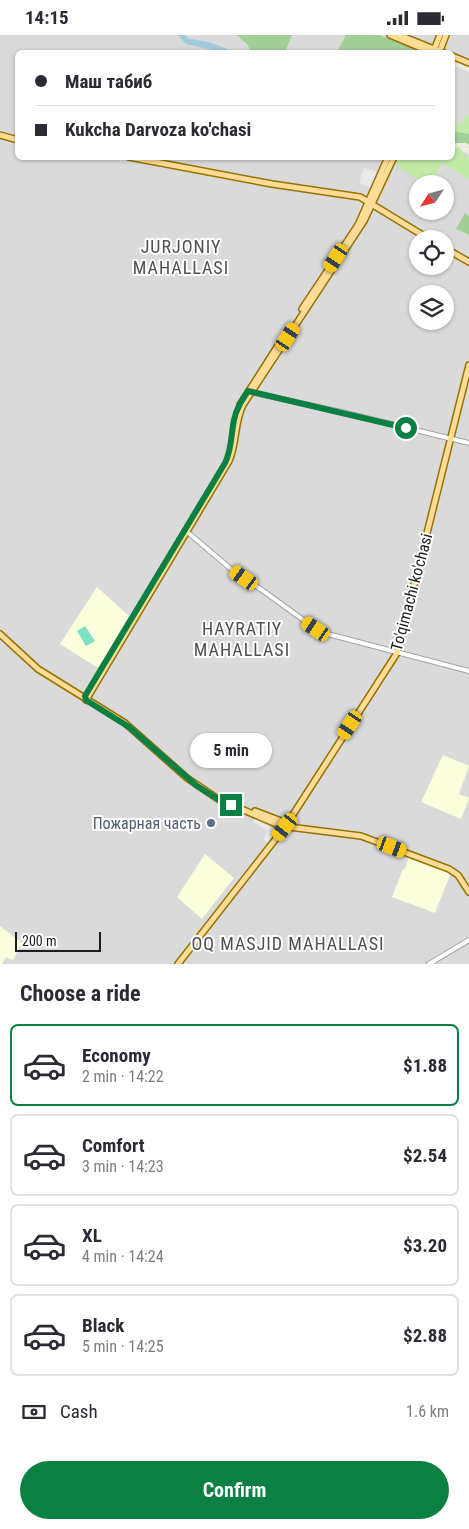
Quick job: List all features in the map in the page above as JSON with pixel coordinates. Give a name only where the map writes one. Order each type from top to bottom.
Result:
[{"type":"main road","points":[[390,35],[431,50]]},
{"type":"main road","points":[[398,35],[432,50]]},
{"type":"main road","points":[[437,50],[440,35]]},
{"type":"main road","points":[[438,50],[446,35]]},
{"type":"main road","points":[[455,59],[469,64]]},
{"type":"main road","points":[[0,135],[15,139]]},
{"type":"main road","points":[[145,160],[317,192],[355,196],[366,195],[376,191]]},
{"type":"main road","points":[[250,392],[370,204],[389,160]]},
{"type":"main road","points":[[376,191],[380,211]]},
{"type":"main road","points":[[317,192],[370,204]]},
{"type":"main road","points":[[355,196],[414,230]]},
{"type":"main road","points":[[87,698],[225,463],[230,452],[234,435],[234,420],[238,409],[369,214],[370,204]]},
{"type":"main road","points":[[369,214],[380,211]]},
{"type":"main road","points":[[454,253],[469,262]]},
{"type":"main road","name":"To'qimachi ko'chasi","points":[[180,964],[287,826],[397,653],[469,365]]},
{"type":"main road","points":[[0,630],[39,666],[129,727],[176,769],[203,790],[231,805],[287,826],[353,835],[376,841],[449,869],[458,875],[469,892]]},
{"type":"main road","points":[[0,634],[38,669],[87,698]]},
{"type":"main road","points":[[287,826],[354,831],[377,838],[450,866],[460,872],[469,885]]},
{"type":"street","points":[[250,392],[469,443]]},
{"type":"street","points":[[186,530],[231,569],[320,632],[469,671]]},
{"type":"street","points":[[429,964],[469,940]]},
{"type":"shaded area","points":[[0,35],[390,35],[428,50],[15,50],[15,160],[387,160],[369,201],[393,160],[455,160],[455,154],[459,150],[469,154],[469,964],[0,964],[0,634],[38,669],[119,719],[166,760],[218,799],[278,821],[213,793],[180,769],[127,721],[46,671],[0,630]]},
{"type":"shaded area","points":[[399,35],[440,35],[434,49]]},
{"type":"shaded area","points":[[446,35],[469,35],[469,63],[455,57],[455,50],[440,50]]},
{"type":"shaded area","points":[[455,66],[469,72],[469,133],[455,130]]},
{"type":"shaded area","points":[[364,168],[377,172],[370,187],[359,183]]},
{"type":"shaded area","points":[[97,587],[129,616],[98,668],[60,644]]},
{"type":"shaded area","points":[[443,755],[469,766],[459,794],[469,798],[461,819],[421,802]]},
{"type":"shaded area","points":[[255,819],[277,830],[267,843],[263,839],[268,830],[253,822]]},
{"type":"shaded area","points":[[205,854],[234,878],[202,919],[177,897]]},
{"type":"shaded area","points":[[409,857],[443,869],[450,875],[435,913],[392,897]]},
{"type":"shaded area","points":[[0,926],[22,943],[13,960],[6,957],[2,964],[0,964]]},
{"type":"green space","points":[[236,35],[292,35],[286,50],[250,50],[247,44]]},
{"type":"green space","points":[[346,35],[379,35],[419,50],[338,50]]},
{"type":"green space","points":[[467,114],[469,115],[469,134],[455,131],[455,124],[461,123]]},
{"type":"green space","points":[[455,131],[469,134],[469,145],[466,143],[455,143]]},
{"type":"green space","points":[[459,147],[469,159],[469,179],[442,163],[436,175],[411,175],[398,167],[396,162],[398,160],[455,160],[455,148]]},
{"type":"green space","points":[[465,213],[469,216],[469,235],[456,229]]},
{"type":"green space","points":[[85,626],[95,641],[86,646],[77,631]]},
{"type":"water","points":[[178,35],[185,35],[189,39],[212,43],[229,50],[212,50],[186,44]]},
{"type":"place","name":"Пожарная часть","points":[[211,823]]},
{"type":"district","name":"JURJONIY MAHALLASI","points":[[181,257]]},
{"type":"district","name":"HAYRATIY MAHALLASI","points":[[242,640]]},
{"type":"district","name":"OQ MASJID MAHALLASI","points":[[288,944]]},
{"type":"route","points":[[231,805],[197,786],[129,727],[86,700],[85,696],[225,463],[230,449],[234,420],[240,403],[248,391],[406,428]]}]
